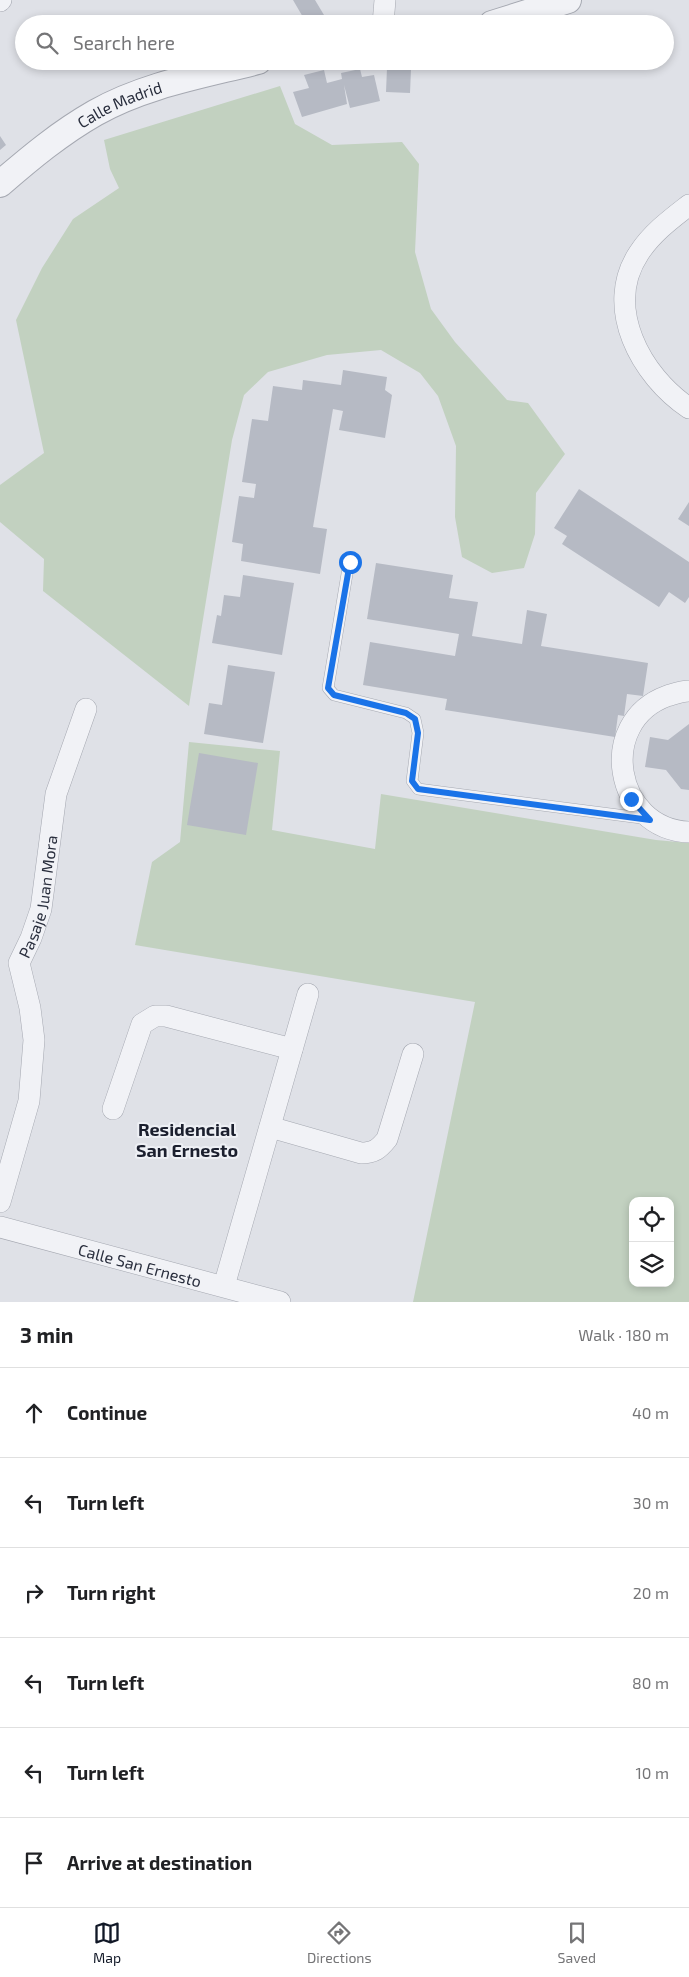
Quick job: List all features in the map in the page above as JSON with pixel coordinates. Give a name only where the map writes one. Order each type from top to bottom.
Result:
[{"type":"street","points":[[384,15],[385,0]]},
{"type":"street","points":[[520,15],[568,0]]},
{"type":"street","name":"Calle Madrid","points":[[0,184],[48,142],[96,112],[156,87],[223,70]]},
{"type":"street","points":[[689,205],[659,228],[639,252],[628,275],[625,303],[630,335],[648,370],[674,398],[689,408]]},
{"type":"street","points":[[689,691],[682,691],[655,700],[635,720],[623,745],[621,773],[631,799],[650,820],[676,832],[689,832]]},
{"type":"street","name":"Pasaje Juan Mora","points":[[0,1202],[30,1101],[34,1040],[30,1008],[10,963],[31,938],[40,909],[56,794],[86,708]]},
{"type":"street","points":[[224,1286],[308,994]]},
{"type":"street","points":[[113,1109],[142,1024],[155,1016],[166,1016],[292,1050]]},
{"type":"street","points":[[270,1127],[361,1153],[371,1153],[379,1149],[387,1139],[412,1054]]},
{"type":"street","name":"Calle San Ernesto","points":[[0,1227],[280,1302]]},
{"type":"lane","points":[[350,562],[328,688],[334,695],[406,713],[415,719],[418,733],[412,781],[418,789],[650,820]]},
{"type":"green space","points":[[280,86],[295,124],[332,145],[402,142],[419,164],[415,252],[431,309],[455,342],[507,400],[528,403],[565,454],[536,493],[535,534],[524,568],[492,573],[462,557],[455,517],[456,446],[438,396],[420,373],[381,350],[327,355],[268,372],[244,395],[232,440],[189,706],[43,591],[44,559],[0,522],[0,485],[44,453],[16,320],[42,268],[73,219],[119,188],[110,169],[104,140]]},
{"type":"green space","points":[[189,742],[280,751],[272,830],[375,849],[381,794],[656,840],[689,843],[689,1302],[413,1302],[475,1002],[135,945],[152,862],[180,842]]},
{"type":"building","points":[[293,0],[315,0],[324,15],[302,15]]},
{"type":"building","points":[[324,70],[327,83],[342,79],[341,73],[360,70],[362,77],[374,75],[380,101],[350,108],[344,85],[347,104],[302,117],[293,92],[309,88],[304,75]]},
{"type":"building","points":[[387,70],[411,70],[410,93],[386,92]]},
{"type":"building","points":[[0,136],[6,145],[0,150]]},
{"type":"building","points":[[343,370],[387,377],[385,390],[392,395],[385,438],[339,430],[343,411],[333,409],[313,527],[327,529],[320,574],[241,561],[243,544],[232,542],[239,496],[254,498],[256,484],[242,482],[252,419],[268,421],[273,386],[302,390],[303,380],[341,385]]},
{"type":"building","points":[[579,489],[689,562],[689,597],[685,603],[669,592],[659,607],[562,544],[567,536],[554,528]]},
{"type":"building","points":[[689,502],[689,526],[678,519]]},
{"type":"building","points":[[376,563],[453,575],[449,598],[478,602],[472,636],[522,644],[527,610],[547,614],[541,646],[648,663],[643,696],[627,694],[624,716],[618,715],[615,737],[445,710],[447,699],[363,685],[370,642],[455,656],[459,634],[367,619]]},
{"type":"building","points":[[243,575],[294,583],[282,655],[212,643],[217,615],[221,616],[224,595],[240,597]]},
{"type":"building","points":[[228,665],[275,672],[263,743],[204,734],[209,703],[222,705]]},
{"type":"building","points":[[689,724],[689,790],[681,789],[666,770],[645,767],[650,737],[668,740]]},
{"type":"building","points":[[199,753],[258,763],[246,835],[187,825]]},
{"type":"district","name":"Residencial San Ernesto","points":[[187,1139]]},
{"type":"route","points":[[350,562],[328,688],[334,695],[406,713],[415,719],[418,733],[412,781],[418,789],[650,820],[631,799]]}]
